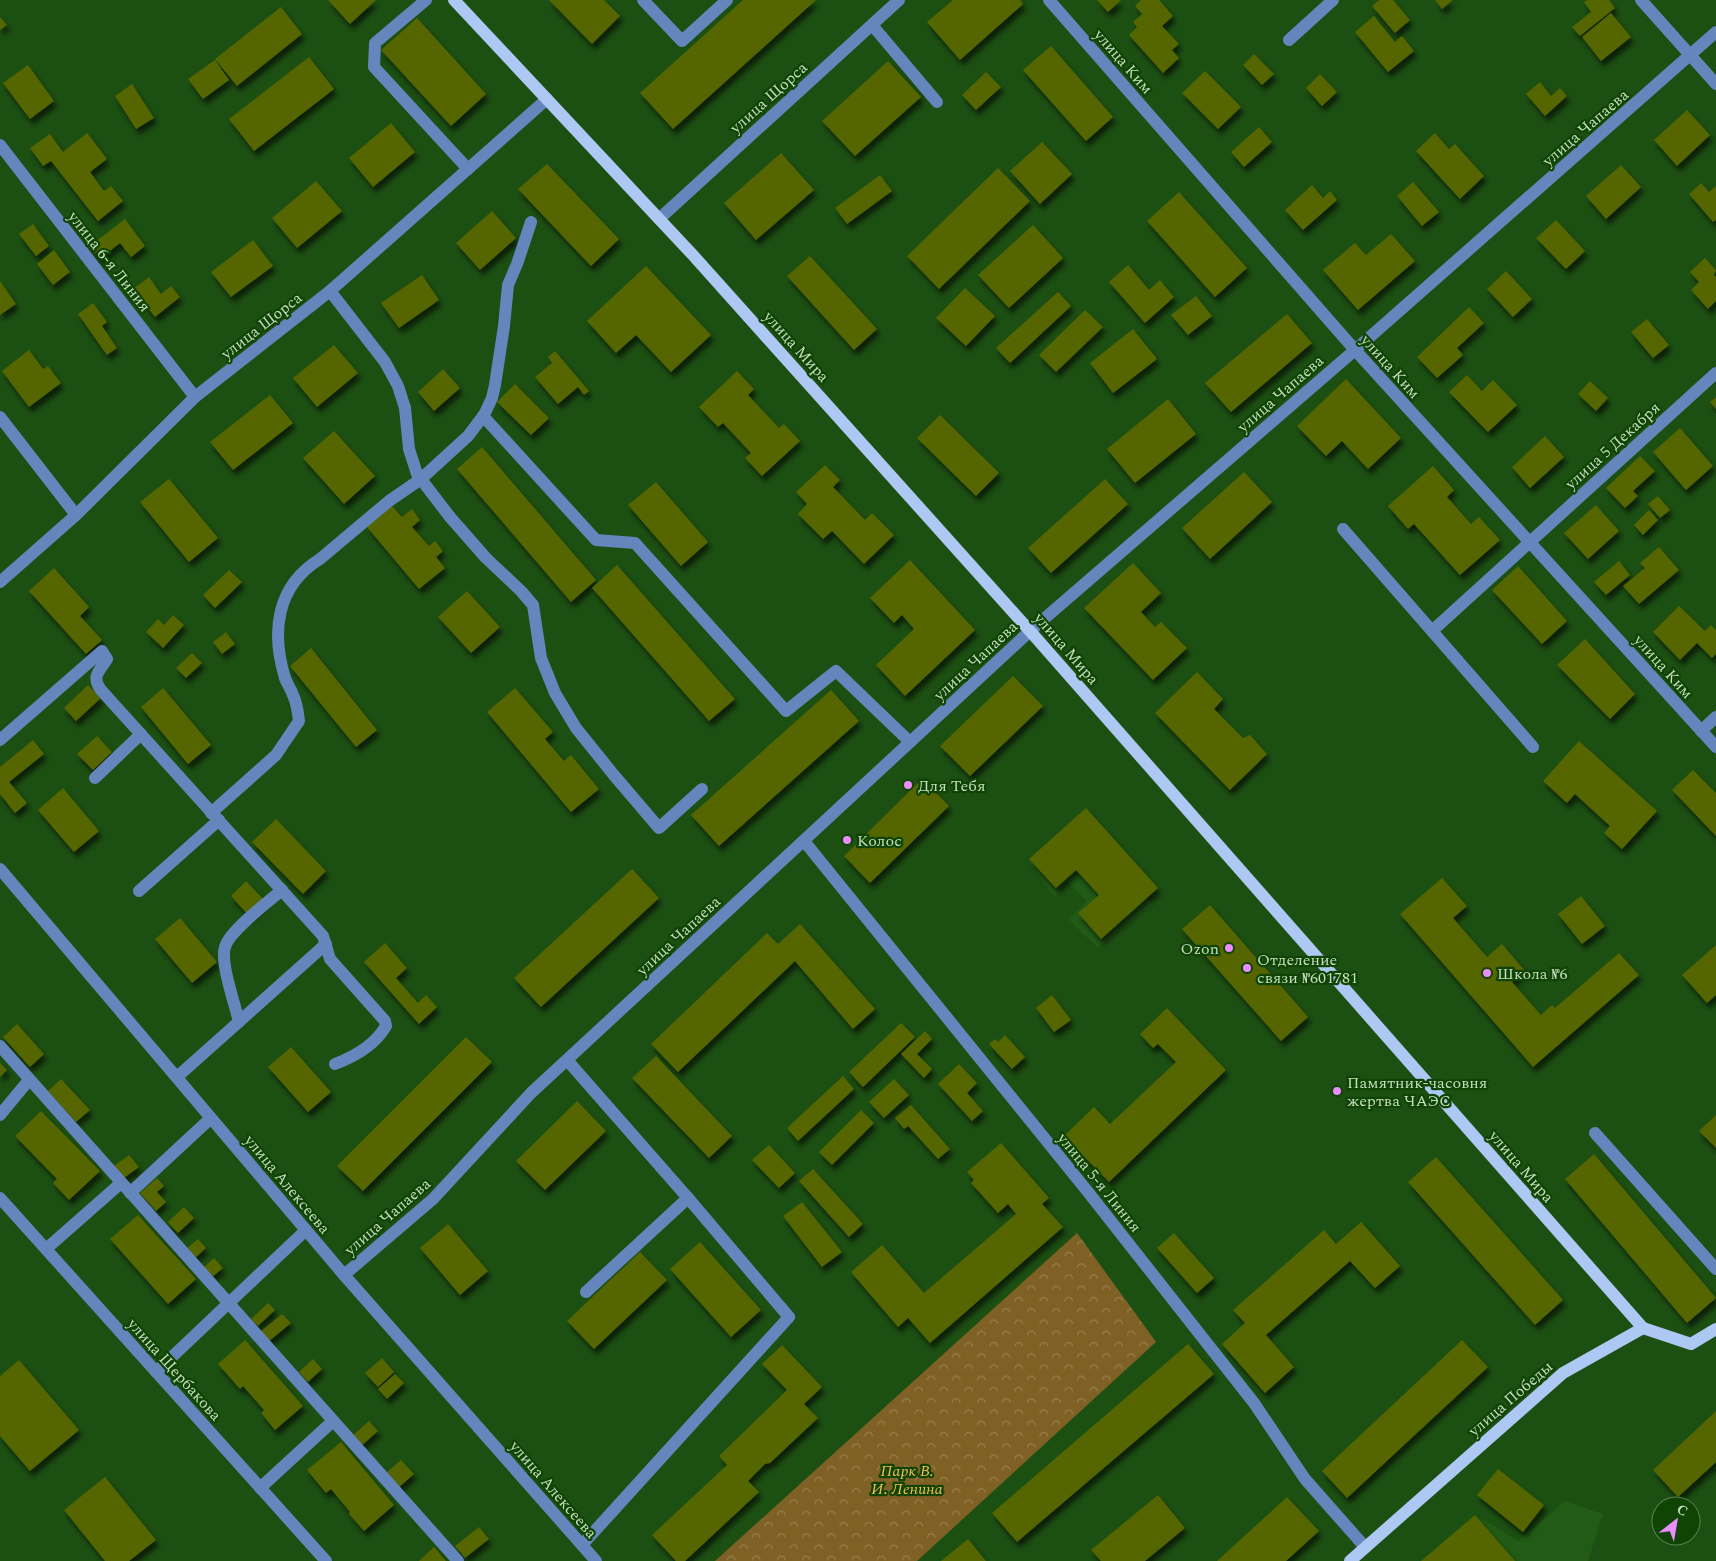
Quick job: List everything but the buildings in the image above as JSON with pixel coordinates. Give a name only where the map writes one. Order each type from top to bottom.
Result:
[{"type":"main road","name":"улица Мира","points":[[454,0],[659,218],[1030,631],[1643,1328]]},
{"type":"main road","points":[[1643,1328],[1691,1344],[1716,1329]]},
{"type":"main road","name":"улица Победы","points":[[1350,1561],[1563,1373],[1643,1328]]},
{"type":"street","points":[[426,0],[375,43],[374,68],[468,169]]},
{"type":"street","points":[[642,0],[682,41],[727,0]]},
{"type":"street","name":"улица Щорса","points":[[659,218],[899,0]]},
{"type":"street","name":"улица Ким","points":[[1049,0],[1355,350],[1716,747]]},
{"type":"street","points":[[1289,40],[1333,0]]},
{"type":"street","points":[[1641,0],[1716,84]]},
{"type":"street","points":[[872,25],[937,102]]},
{"type":"street","name":"улица Чапаева","points":[[344,1275],[434,1198],[531,1093],[1030,631],[1355,350],[1716,32]]},
{"type":"street","name":"улица Щорса","points":[[0,582],[76,515],[194,397],[330,291],[547,99]]},
{"type":"street","name":"улица 6-я Линия","points":[[0,144],[194,397]]},
{"type":"street","points":[[139,891],[276,755],[299,721],[294,695],[286,681],[282,666],[277,635],[281,606],[286,595],[310,565],[389,501],[421,479],[468,436],[483,416],[492,398],[495,385],[508,285],[531,222]]},
{"type":"street","points":[[330,291],[380,354],[398,386],[405,408],[409,449],[417,474],[450,517],[486,558],[533,605],[541,658],[555,693],[576,728],[659,828],[702,789]]},
{"type":"street","name":"улица 5 Декабря","points":[[1432,631],[1716,373]]},
{"type":"street","points":[[483,416],[596,540],[635,544],[786,710],[836,671],[910,742]]},
{"type":"street","points":[[0,417],[76,515]]},
{"type":"street","points":[[1343,529],[1533,747]]},
{"type":"street","points":[[0,740],[102,651],[107,659],[96,676],[96,682],[323,936],[330,959],[385,1021],[386,1026],[381,1036],[366,1048],[335,1064]]},
{"type":"street","points":[[1701,731],[1716,717]]},
{"type":"street","points":[[95,778],[141,734]]},
{"type":"street","name":"улица 5-я Линия","points":[[804,841],[1101,1208],[1254,1403],[1305,1479],[1365,1547]]},
{"type":"street","name":"улица Алексеева","points":[[0,869],[344,1275],[596,1561]]},
{"type":"street","points":[[239,1022],[225,965],[224,948],[230,937],[282,890]]},
{"type":"street","points":[[177,1078],[326,944]]},
{"type":"street","points":[[0,1046],[458,1561]]},
{"type":"street","points":[[567,1060],[789,1317],[582,1545]]},
{"type":"street","points":[[0,1114],[29,1080]]},
{"type":"street","points":[[130,1194],[211,1118]]},
{"type":"street","points":[[1595,1133],[1716,1270]]},
{"type":"street","points":[[46,1250],[121,1183]]},
{"type":"street","name":"улица Щербакова","points":[[0,1198],[326,1561]]},
{"type":"street","points":[[586,1292],[688,1198]]},
{"type":"street","points":[[156,1372],[306,1230]]},
{"type":"street","points":[[260,1488],[333,1422]]},
{"type":"shaded area","points":[[1078,819],[1152,904],[1098,948],[1068,919],[1087,901],[1066,881],[1055,898],[1029,862]]},
{"type":"shaded area","points":[[1565,1501],[1603,1514],[1588,1561],[1439,1561],[1481,1518],[1518,1541]]},
{"type":"green space","name":"Парк В. И. Ленина","points":[[1077,1233],[1156,1342],[917,1561],[715,1561]]},
{"type":"place","name":"Для Тебя","points":[[908,785]]},
{"type":"place","name":"Колос","points":[[847,840]]},
{"type":"place","name":"Ozon","points":[[1229,948]]},
{"type":"place","name":"Отделение связи №601781","points":[[1247,968]]},
{"type":"place","name":"Школа №6","points":[[1487,973]]},
{"type":"place","name":"Памятник-часовня жертва ЧАЭС","points":[[1337,1091]]}]
